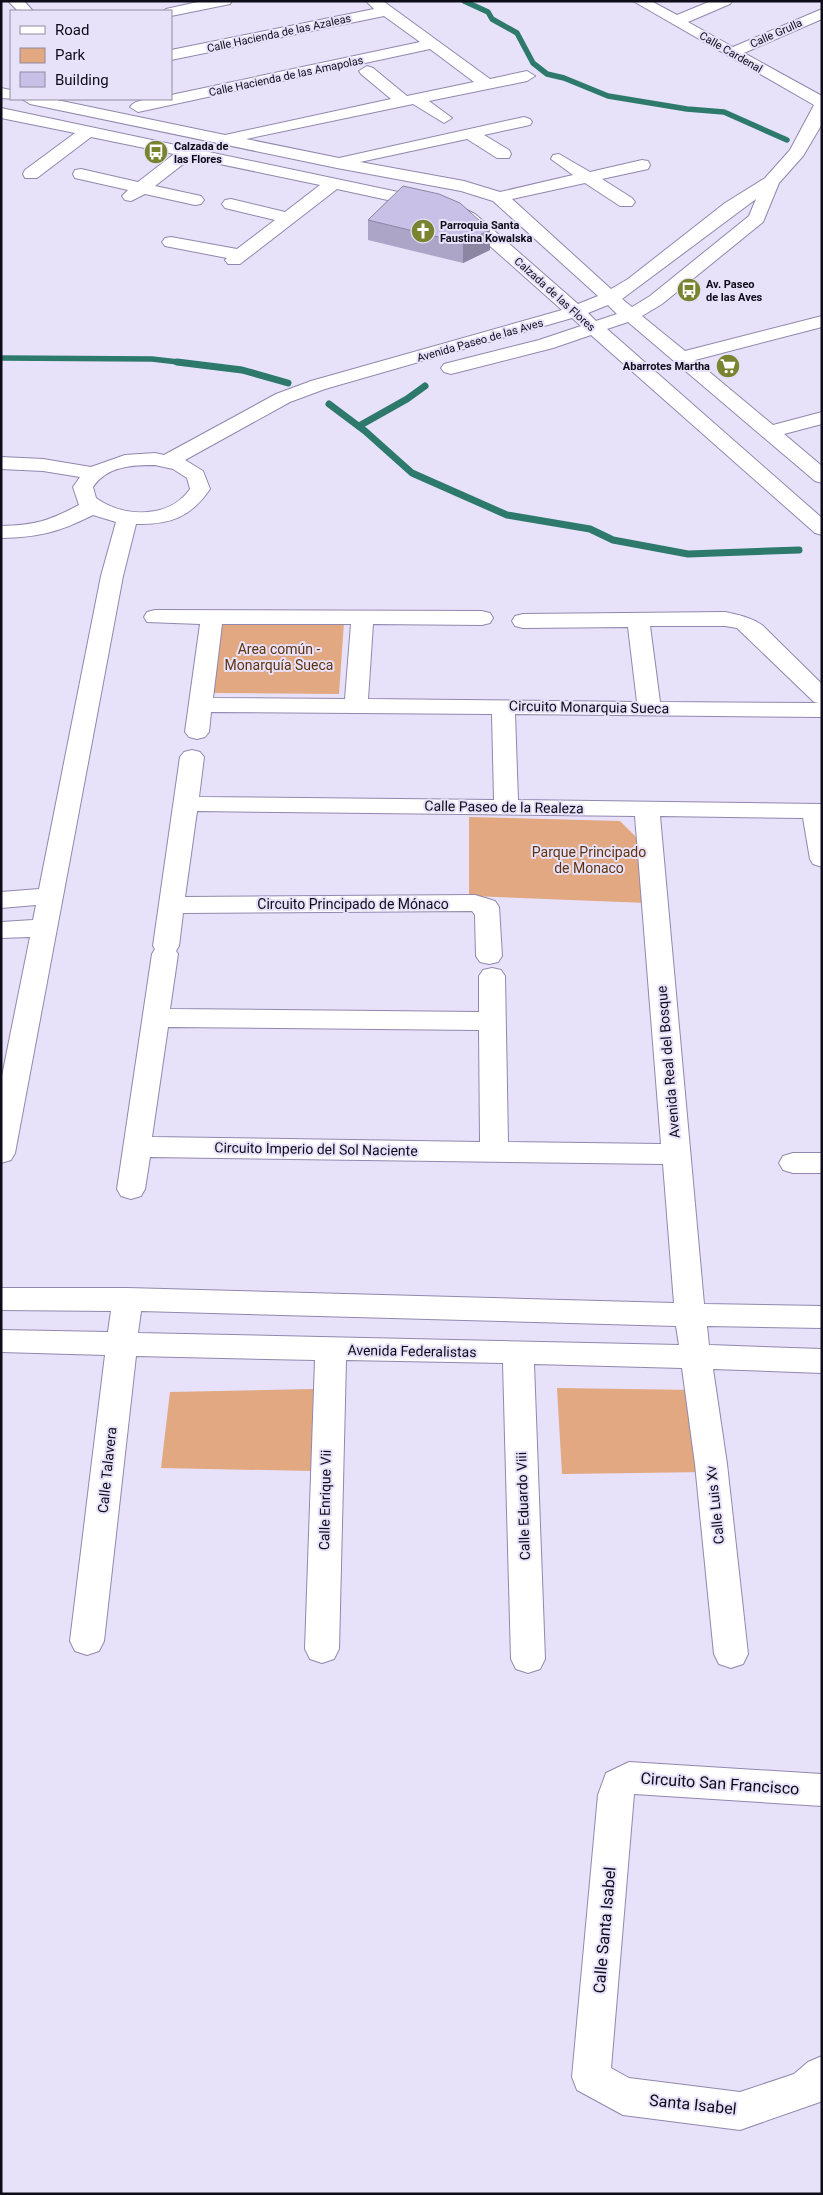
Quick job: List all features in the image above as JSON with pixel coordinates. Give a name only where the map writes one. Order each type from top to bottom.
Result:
[{"type":"street","points":[[1,3],[13,1],[25,10]]},
{"type":"street","points":[[172,12],[225,1]]},
{"type":"street","points":[[372,1],[487,84]]},
{"type":"street","name":"Calle Cardenal","points":[[640,1],[731,53],[820,112]]},
{"type":"street","points":[[676,21],[725,1]]},
{"type":"street","name":"Calle Hacienda de las Azaleas","points":[[172,55],[386,11]]},
{"type":"street","name":"Calle Grulla","points":[[731,53],[822,13]]},
{"type":"street","name":"Calle Hacienda de las Amapolas","points":[[135,109],[434,44]]},
{"type":"street","points":[[367,71],[410,100],[444,118]]},
{"type":"street","points":[[221,140],[527,76]]},
{"type":"street","points":[[40,100],[135,109],[155,126],[337,163],[464,186],[499,197],[610,298],[822,477]]},
{"type":"street","points":[[111,100],[134,117],[135,109]]},
{"type":"street","points":[[118,137],[135,109]]},
{"type":"street","name":"Avenida Paseo de las Aves","points":[[190,469],[359,384],[574,312],[610,298],[634,283],[731,207],[771,182],[797,152],[820,112]]},
{"type":"street","name":"Calzada de las Flores","points":[[1,114],[424,202],[449,208],[469,218],[822,529]]},
{"type":"street","points":[[337,163],[355,157],[524,122]]},
{"type":"street","points":[[136,141],[155,126]]},
{"type":"street","points":[[31,174],[88,131]]},
{"type":"street","points":[[468,133],[502,154]]},
{"type":"street","points":[[122,203],[188,152]]},
{"type":"street","points":[[559,159],[626,202]]},
{"type":"street","points":[[499,197],[642,165]]},
{"type":"street","points":[[81,174],[195,200]]},
{"type":"street","name":"Avenida Paseo de las Aves","points":[[429,374],[546,344],[631,315],[656,300],[757,218],[771,182]]},
{"type":"street","points":[[171,242],[238,258],[333,184]]},
{"type":"street","points":[[232,204],[289,218]]},
{"type":"street","points":[[681,358],[822,321]]},
{"type":"street","name":"Avenida Paseo de las Aves","points":[[168,461],[283,398],[318,386],[359,384]]},
{"type":"street","points":[[770,432],[822,418]]},
{"type":"street","points":[[800,425],[822,424]]},
{"type":"street","points":[[127,460],[168,461],[190,469],[200,482],[200,489],[191,503],[170,514],[156,517],[127,518],[108,514],[92,507],[86,501],[83,487],[93,473],[127,460]]},
{"type":"street","points":[[1,463],[43,464],[93,473]]},
{"type":"street","points":[[770,484],[822,477]]},
{"type":"street","points":[[1,532],[34,531],[60,523],[92,507]]},
{"type":"street","points":[[1,1153],[112,576],[127,518]]},
{"type":"street","points":[[155,617],[482,618]]},
{"type":"street","points":[[197,732],[212,618]]},
{"type":"street","points":[[356,705],[362,618]]},
{"type":"street","points":[[523,620],[725,619],[744,623],[822,697]]},
{"type":"street","points":[[638,620],[649,708]]},
{"type":"street","name":"Circuito Monarquia Sueca","points":[[201,705],[822,710]]},
{"type":"street","points":[[503,707],[506,808]]},
{"type":"street","points":[[131,1189],[192,757]]},
{"type":"street","name":"Calle Paseo de la Realeza","points":[[186,804],[818,811]]},
{"type":"street","name":"Avenida Real del Bosque","points":[[647,809],[690,1315],[697,1356]]},
{"type":"street","points":[[818,811],[822,859]]},
{"type":"street","points":[[1,900],[50,896]]},
{"type":"street","name":"Circuito Principado de Mónaco","points":[[171,905],[475,903],[486,907],[488,915],[492,1021]]},
{"type":"street","points":[[1,930],[44,928]]},
{"type":"street","points":[[155,1018],[492,1021],[494,1151]]},
{"type":"street","name":"Circuito Imperio del Sol Naciente","points":[[137,1147],[676,1154]]},
{"type":"street","points":[[793,1163],[822,1163]]},
{"type":"street","points":[[1,1299],[127,1299],[822,1317]]},
{"type":"street","name":"Calle Talavera","points":[[87,1641],[127,1299]]},
{"type":"street","name":"Avenida Federalistas","points":[[1,1341],[331,1350],[697,1356],[822,1361]]},
{"type":"street","name":"Calle Enrique Vii","points":[[322,1649],[331,1350]]},
{"type":"street","name":"Calle Eduardo Viii","points":[[518,1353],[528,1659]]},
{"type":"street","name":"Calle Luis Xv","points":[[697,1356],[711,1464],[730,1654]]},
{"type":"street","name":"Circuito San Francisco","points":[[619,1784],[629,1778],[822,1790]]},
{"type":"street","name":"Calle Santa Isabel","points":[[592,2077],[616,1795],[619,1784]]},
{"type":"street","name":"Santa Isabel","points":[[592,2077],[623,2096],[740,2111],[806,2089],[822,2076]]},
{"type":"green space","name":"Area común - Monarquía Sueca","points":[[223,621],[344,622],[339,694],[212,693]]},
{"type":"green space","name":"Parque Principado de Monaco","points":[[469,817],[620,821],[636,837],[647,903],[469,896]]},
{"type":"green space","points":[[557,1388],[696,1390],[706,1472],[562,1474]]},
{"type":"green space","points":[[313,1389],[312,1471],[161,1468],[170,1392]]},
{"type":"building","points":[[403,186],[439,194],[460,203],[490,230],[463,243],[368,220]]},
{"type":"waterway","points":[[464,1],[488,12],[492,19],[517,33],[533,63],[547,74],[564,78],[608,96],[687,109],[724,112],[787,140]]},
{"type":"waterway","points":[[1,358],[152,359],[187,363]]},
{"type":"waterway","points":[[177,362],[242,370],[288,383]]},
{"type":"waterway","points":[[359,426],[407,399],[425,386]]},
{"type":"waterway","points":[[329,404],[365,431],[412,473],[507,515],[590,529],[613,540],[688,554],[799,550]]},
{"type":"place","name":"Calzada de las Flores","points":[[156,152]]},
{"type":"place","name":"Parroquia Santa Faustina Kowalska","points":[[423,231]]},
{"type":"place","name":"Av. Paseo de las Aves","points":[[689,290]]},
{"type":"place","name":"Abarrotes Martha","points":[[728,366]]}]
